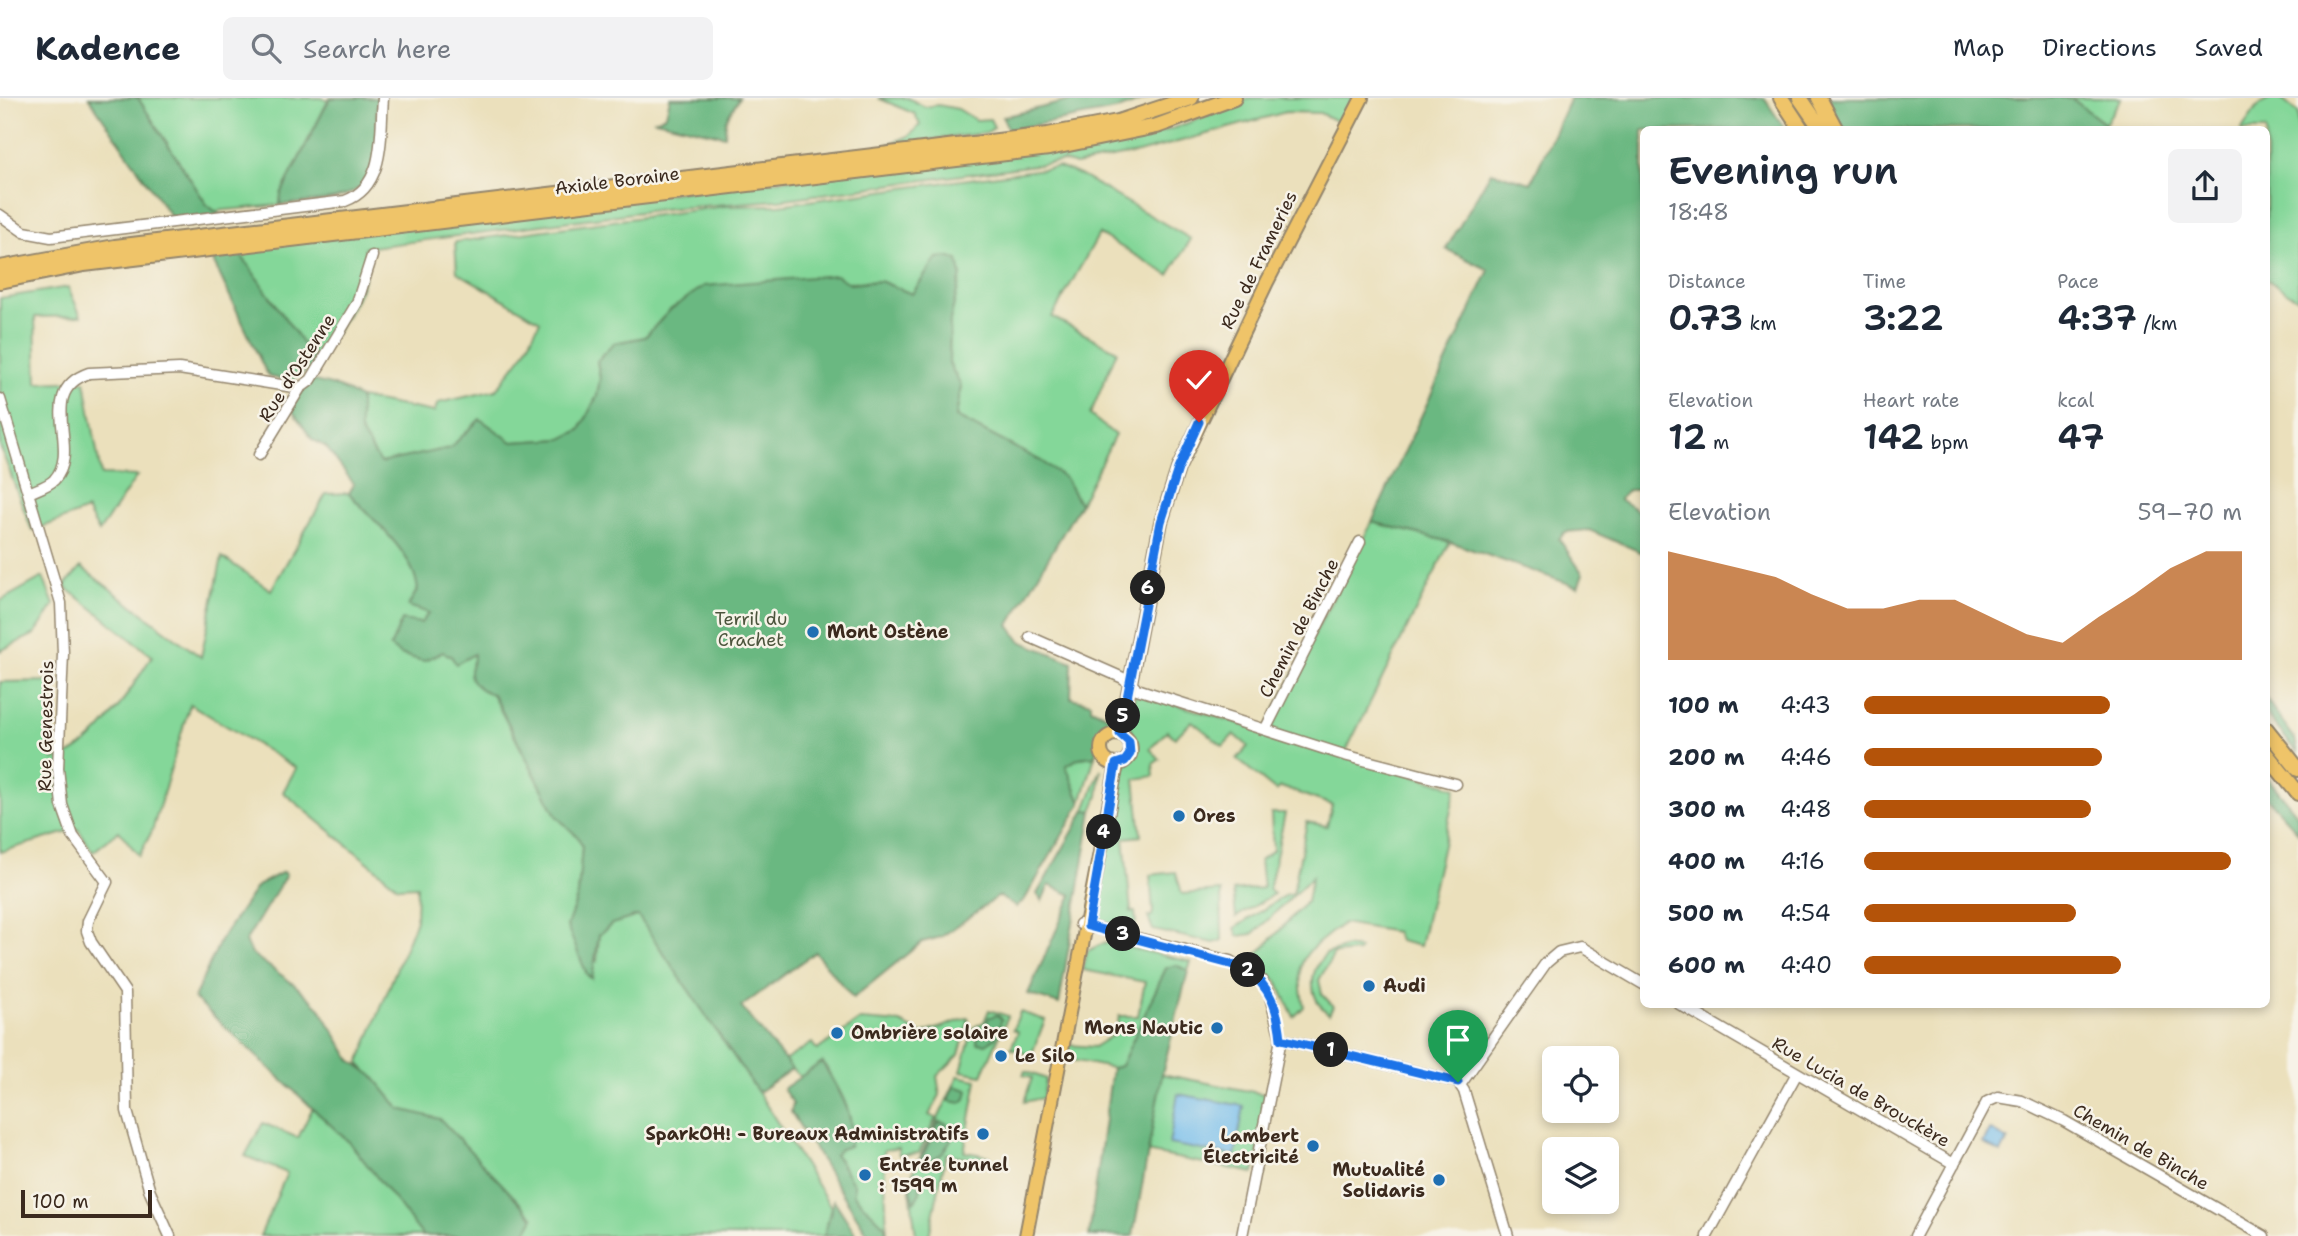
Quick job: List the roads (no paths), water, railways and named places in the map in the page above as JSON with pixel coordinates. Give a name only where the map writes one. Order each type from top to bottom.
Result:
[{"type":"highway","name":"Axiale Boraine","points":[[0,268],[67,254],[190,244],[1048,135],[1118,122],[1191,98]]},
{"type":"highway","name":"Axiale Boraine","points":[[236,238],[1049,148],[1157,126],[1234,98]]},
{"type":"highway","points":[[1781,98],[1799,126]]},
{"type":"highway","points":[[1800,98],[1819,126]]},
{"type":"highway","points":[[1819,98],[1834,126]]},
{"type":"highway","name":"Axiale Boraine","points":[[0,281],[190,244]]},
{"type":"highway","points":[[2270,734],[2298,769]]},
{"type":"highway","points":[[2270,759],[2298,793]]},
{"type":"main road","name":"Rue de Frameries","points":[[1120,734],[1161,522],[1178,469],[1266,282],[1362,98]]},
{"type":"main road","points":[[1120,734],[1126,738],[1131,749],[1128,758],[1112,763],[1101,753],[1102,742],[1110,735],[1120,734]]},
{"type":"main road","points":[[1026,1236],[1112,763]]},
{"type":"street","points":[[0,215],[24,232],[51,237],[335,204],[356,197],[365,190],[376,169],[383,98]]},
{"type":"street","name":"Rue d'Ostenne","points":[[260,455],[300,387],[311,380],[357,303],[372,256]]},
{"type":"street","points":[[29,492],[54,480],[58,474],[63,441],[62,401],[64,392],[78,376],[89,373],[179,369],[300,387]]},
{"type":"street","name":"Rue Genestrois","points":[[0,399],[61,603],[60,798],[73,836],[107,882],[88,921],[87,931],[91,942],[125,992],[127,1111],[153,1197],[170,1236]]},
{"type":"street","name":"Chemin de Binche","points":[[1266,728],[1360,542]]},
{"type":"street","points":[[1030,637],[1130,683],[1137,689],[1344,755],[1456,784]]},
{"type":"street","points":[[1084,925],[1245,968],[1260,979],[1269,992],[1281,1039],[1242,1236]]},
{"type":"street","points":[[1461,1085],[1546,963],[1559,952],[1580,947],[1640,982]]},
{"type":"street","name":"Rue Lucia de Brouckère","points":[[1686,1008],[1954,1164]]},
{"type":"street","points":[[1281,1039],[1444,1076],[1461,1085],[1508,1236]]},
{"type":"street","points":[[1707,1236],[1797,1073]]},
{"type":"street","name":"Chemin de Binche","points":[[1954,1164],[1987,1102],[1998,1097],[2022,1101],[2076,1127],[2264,1236]]},
{"type":"street","points":[[1915,1236],[1954,1164]]},
{"type":"water","points":[[1178,1094],[1244,1106],[1235,1156],[1169,1144]]},
{"type":"water","points":[[1990,1130],[2008,1140],[2001,1153],[1983,1143]]},
{"type":"place","name":"Mont Ostène","points":[[813,632]]},
{"type":"place","name":"Ores","points":[[1179,816]]},
{"type":"place","name":"Audi","points":[[1369,986]]},
{"type":"place","name":"Mons Nautic","points":[[1217,1028]]},
{"type":"place","name":"Ombrière solaire","points":[[837,1033]]},
{"type":"place","name":"Le Silo","points":[[1001,1056]]},
{"type":"place","name":"SparkOH! - Bureaux Administratifs","points":[[983,1134]]},
{"type":"place","name":"Lambert Électricité","points":[[1313,1146]]},
{"type":"place","name":"Entrée tunnel : 1599 m","points":[[865,1175]]},
{"type":"place","name":"Mutualité Solidaris","points":[[1439,1180]]},
{"type":"park label","name":"Terril du Crachet","points":[[751,629]]}]
